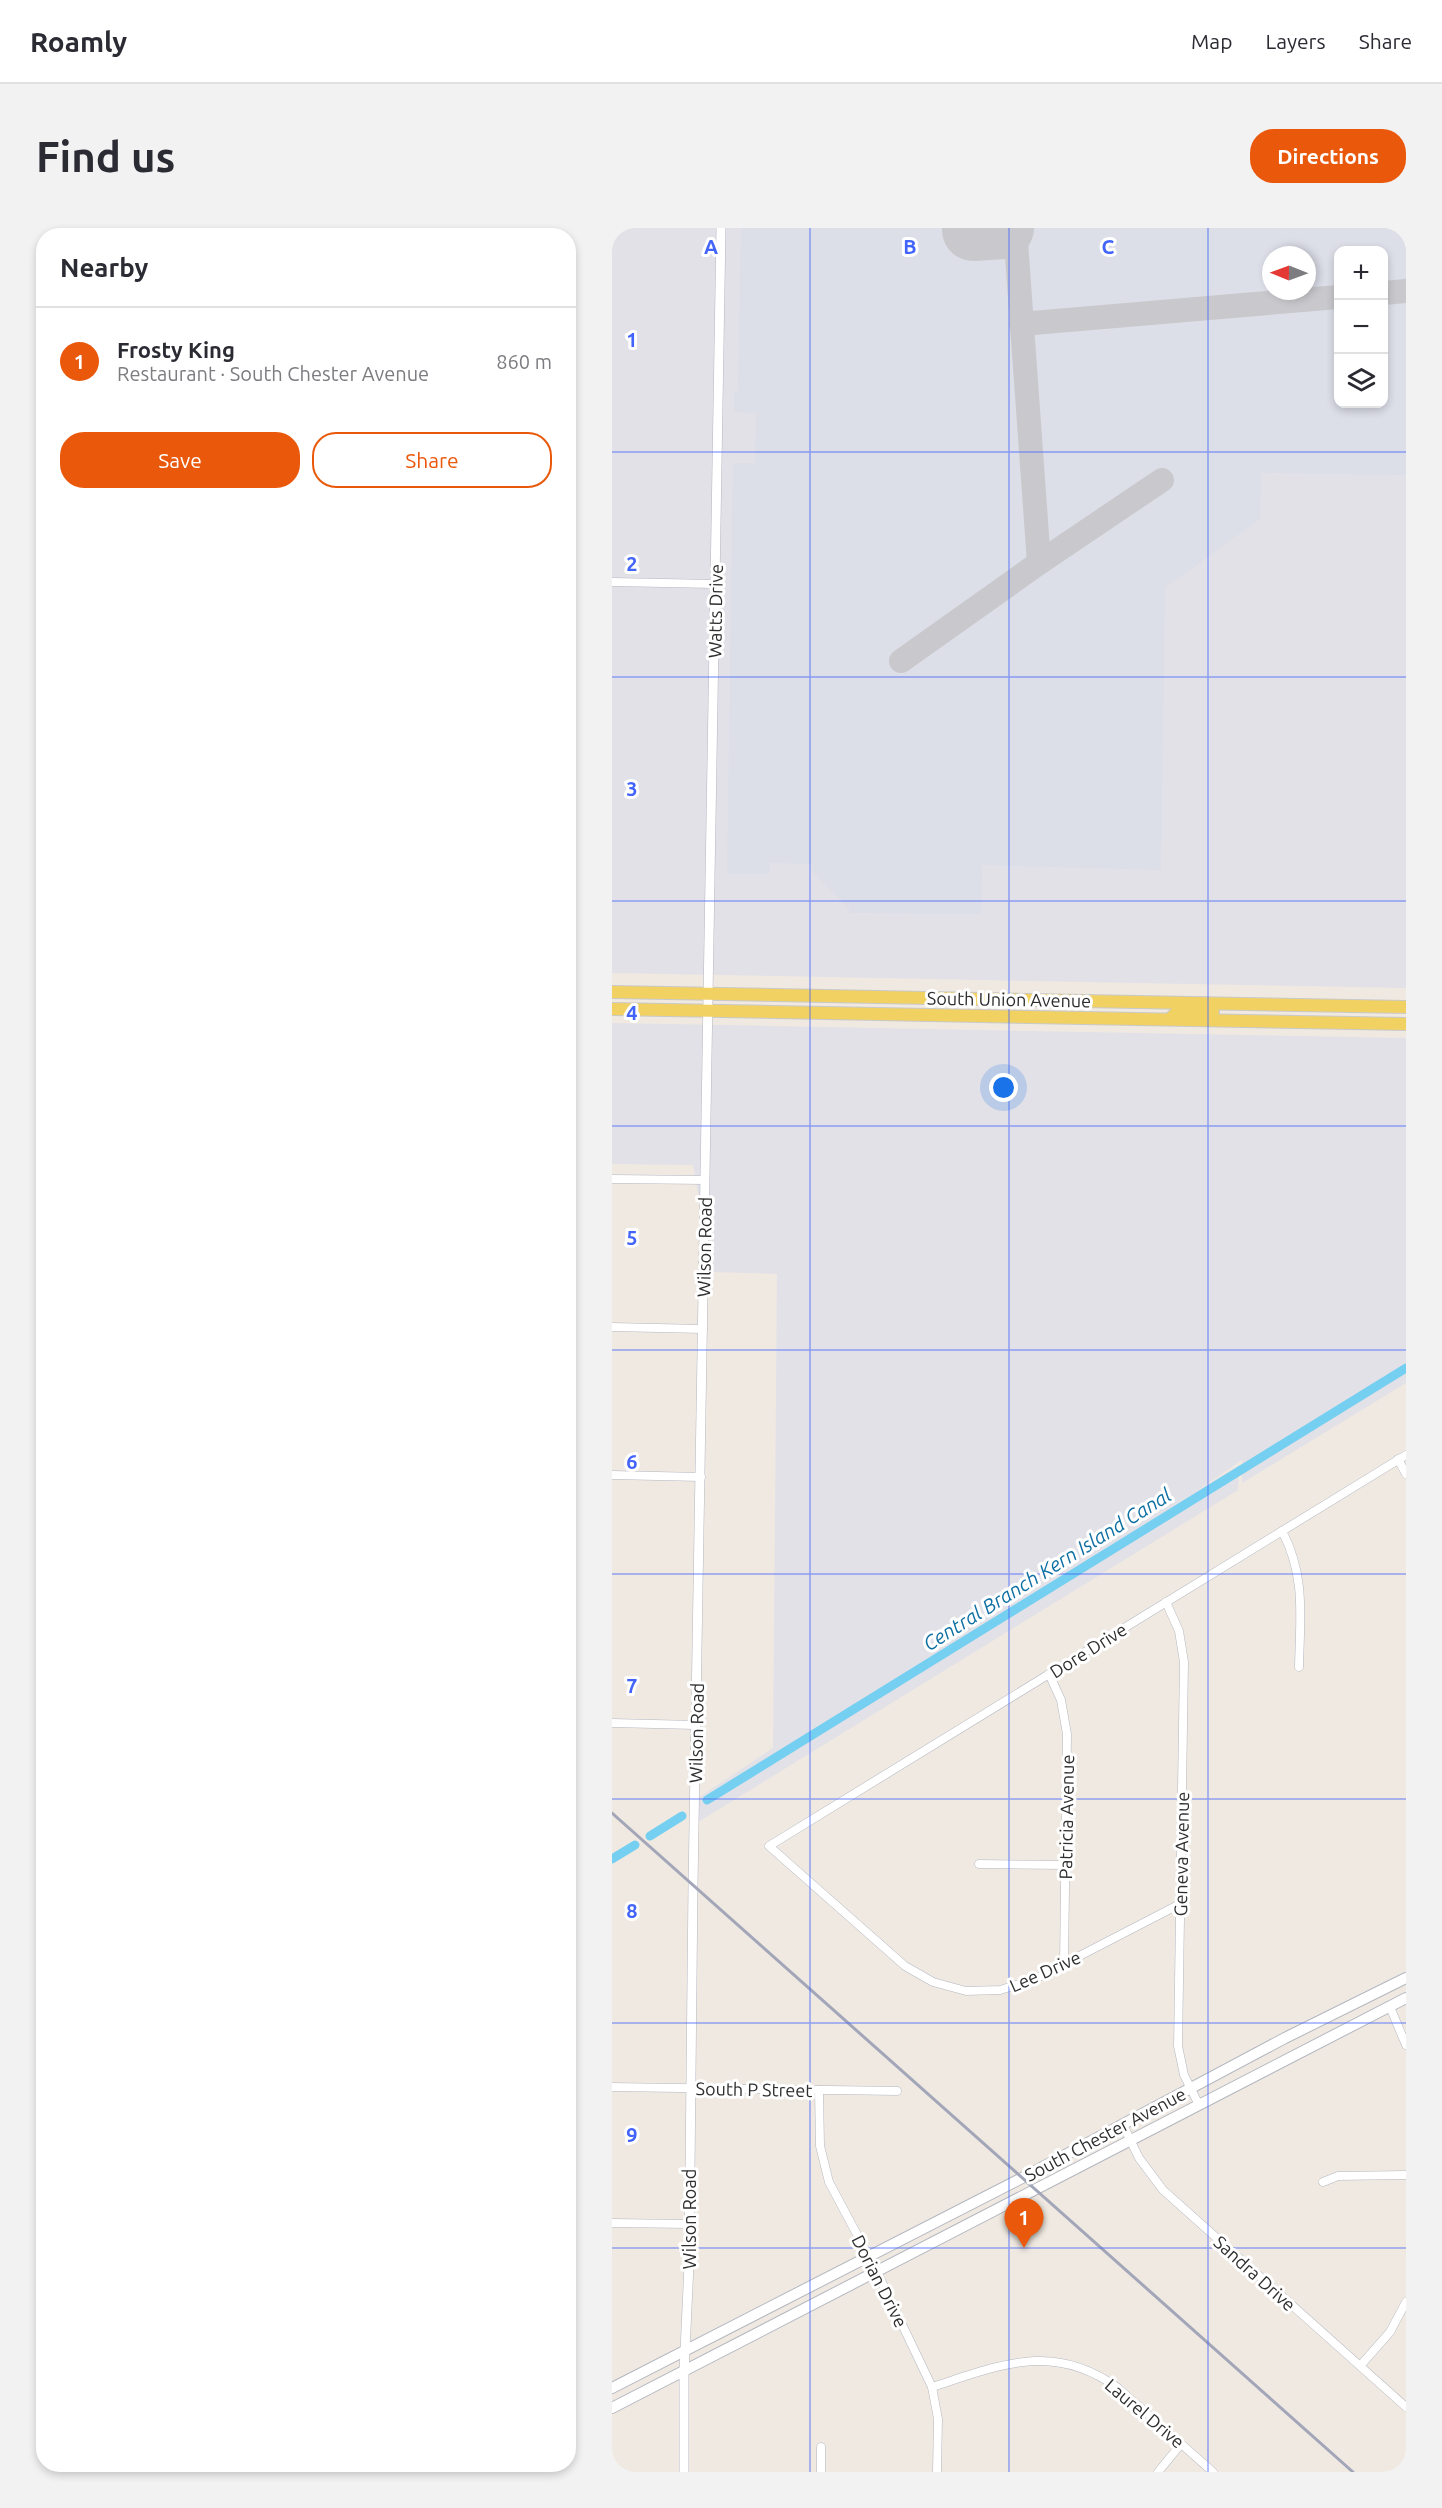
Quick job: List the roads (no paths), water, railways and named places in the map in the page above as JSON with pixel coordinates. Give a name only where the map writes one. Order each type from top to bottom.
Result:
[{"type":"main road","name":"South Union Avenue","points":[[612,992],[1406,1007]]},
{"type":"main road","points":[[986,1016],[987,999]]},
{"type":"main road","points":[[1170,1019],[1178,1011],[1243,1012],[1248,1011],[1252,1004]]},
{"type":"main road","points":[[1287,1021],[1309,1014],[1367,1013],[1381,1007]]},
{"type":"main road","name":"South Union Avenue","points":[[612,1009],[1406,1024]]},
{"type":"main road","name":"South Chester Avenue","points":[[612,2388],[1191,2090],[1285,2038],[1406,1978]]},
{"type":"main road","name":"South Chester Avenue","points":[[612,2408],[1406,1998]]},
{"type":"street","name":"Watts Drive","points":[[708,994],[721,228]]},
{"type":"street","points":[[612,582],[715,584]]},
{"type":"street","name":"Wilson Road","points":[[684,2472],[708,994]]},
{"type":"street","points":[[612,1179],[705,1180]]},
{"type":"street","points":[[612,1327],[703,1329]]},
{"type":"street","name":"Dore Drive","points":[[769,1846],[1406,1455]]},
{"type":"street","points":[[1398,1459],[1406,1474]]},
{"type":"street","points":[[612,1475],[700,1477]]},
{"type":"street","points":[[1282,1531],[1291,1547],[1300,1580],[1299,1667]]},
{"type":"street","name":"Geneva Avenue","points":[[1166,1602],[1179,1630],[1184,1662],[1178,2046],[1184,2075],[1199,2105]]},
{"type":"street","name":"Patricia Avenue","points":[[1049,1674],[1061,1700],[1067,1734],[1064,1964]]},
{"type":"street","points":[[612,1724],[696,1725]]},
{"type":"street","name":"Lee Drive","points":[[769,1846],[905,1966],[933,1982],[966,1991],[1000,1990],[1033,1980],[1180,1904]]},
{"type":"street","points":[[979,1864],[1065,1865]]},
{"type":"street","points":[[1390,2007],[1406,2045]]},
{"type":"street","name":"South P Street","points":[[612,2086],[897,2091]]},
{"type":"street","name":"Dorian Drive","points":[[819,2090],[818,2128],[824,2165],[836,2198],[869,2256],[932,2387],[938,2419],[937,2472]]},
{"type":"street","name":"Sandra Drive","points":[[1123,2125],[1139,2158],[1163,2190],[1406,2406]]},
{"type":"street","points":[[1323,2182],[1338,2176],[1406,2175]]},
{"type":"street","points":[[612,2223],[688,2224]]},
{"type":"street","points":[[1360,2366],[1390,2332],[1406,2302]]},
{"type":"street","name":"Laurel Drive","points":[[932,2387],[1011,2362],[1043,2359],[1072,2364],[1104,2378],[1213,2472]]},
{"type":"street","points":[[1158,2472],[1181,2444]]},
{"type":"street","points":[[821,2447],[821,2472]]},
{"type":"waterway","name":"Central Branch Kern Island Canal","points":[[707,1800],[1406,1368]]},
{"type":"waterway","name":"Central Branch Kern Island Canal","points":[[650,1836],[682,1816]]},
{"type":"waterway","name":"Central Branch Kern Island Canal","points":[[612,1859],[635,1845]]},
{"type":"railway","points":[[612,1813],[1353,2472]]},
{"type":"place","name":"Frosty King","points":[[1024,2248]]}]
